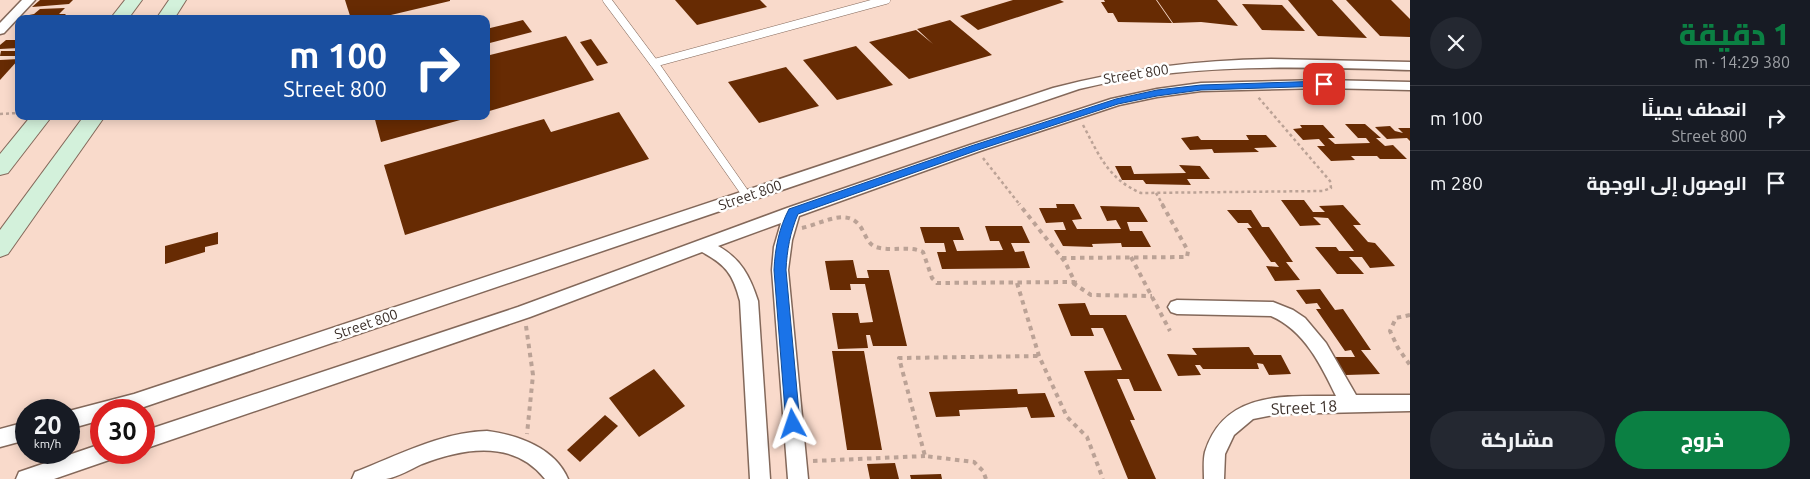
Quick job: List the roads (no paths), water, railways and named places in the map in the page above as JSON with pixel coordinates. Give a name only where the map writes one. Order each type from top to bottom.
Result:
[{"type":"street","points":[[0,30],[29,0]]},
{"type":"street","points":[[122,15],[134,0]]},
{"type":"street","points":[[168,15],[178,0]]},
{"type":"street","points":[[3,10],[20,10]]},
{"type":"street","name":"Street 800","points":[[144,399],[1058,91],[1100,80],[1179,67],[1236,63],[1410,66]]},
{"type":"street","name":"Street 800","points":[[155,436],[524,312],[793,212],[975,148],[1116,102],[1157,93],[1201,87],[1248,85],[1410,86]]},
{"type":"street","points":[[0,168],[39,120]]},
{"type":"street","points":[[0,248],[92,120]]},
{"type":"street","points":[[793,212],[781,249],[780,270],[797,470]]},
{"type":"street","points":[[703,246],[727,258],[734,265],[743,277],[749,301],[760,479]]},
{"type":"street","points":[[1177,307],[1273,309],[1292,317],[1312,338],[1336,374],[1350,404]]},
{"type":"street","name":"Street 18","points":[[1214,479],[1215,453],[1226,429],[1248,412],[1278,405],[1410,403]]},
{"type":"street","points":[[0,438],[15,434]]},
{"type":"street","points":[[362,479],[461,443],[494,441],[525,450],[551,468],[558,479]]},
{"type":"street","points":[[26,479],[90,457]]},
{"type":"lane","points":[[607,0],[654,63],[747,196]]},
{"type":"lane","points":[[654,63],[886,0]]}]
